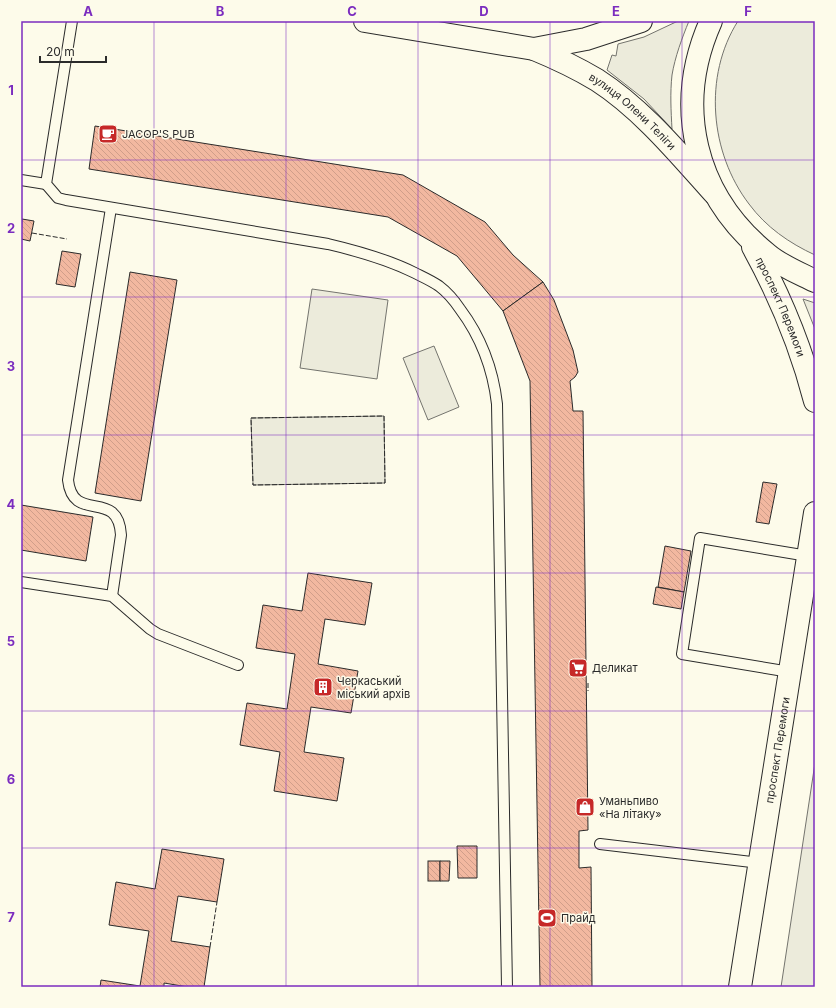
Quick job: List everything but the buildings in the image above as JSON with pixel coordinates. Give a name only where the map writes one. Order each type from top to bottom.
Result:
[{"type":"main road","name":"вулиця Олени Теліги","points":[[365,21],[534,49],[578,69],[598,81],[626,102],[659,133],[715,195]]},
{"type":"main road","name":"вулиця Олени Теліги","points":[[534,49],[586,39],[641,21]]},
{"type":"main road","points":[[711,21],[703,39],[696,65],[692,92],[692,118],[696,145],[704,171],[715,195],[730,218],[748,238],[774,259],[815,281]]},
{"type":"main road","name":"проспект Перемоги","points":[[748,238],[780,297],[801,353],[815,401]]},
{"type":"main road","name":"проспект Перемоги","points":[[740,987],[815,513]]},
{"type":"lane","points":[[46,184],[72,21]]},
{"type":"lane","points":[[21,180],[46,184],[58,198],[62,199],[328,244],[365,253],[407,269],[440,286],[456,303],[476,334],[485,352],[491,370],[497,404],[507,987]]},
{"type":"lane","points":[[111,208],[68,480],[72,497],[79,502],[107,509],[118,517],[121,526],[121,535],[112,596]]},
{"type":"lane","points":[[790,672],[682,654],[700,538],[808,556]]},
{"type":"lane","points":[[21,582],[112,596],[150,629],[158,634],[238,665]]},
{"type":"lane","points":[[600,844],[760,863]]},
{"type":"shaded area","points":[[678,21],[689,21],[679,48],[672,75],[672,129],[644,99],[607,70],[612,55],[616,56],[618,44],[644,37]]},
{"type":"shaded area","points":[[738,21],[815,21],[815,255],[787,240],[763,220],[749,204],[736,184],[726,162],[719,138],[716,114],[716,90],[719,66],[727,43]]},
{"type":"shaded area","points":[[312,289],[388,300],[377,379],[300,368]]},
{"type":"shaded area","points":[[803,299],[815,303],[815,329]]},
{"type":"shaded area","points":[[434,346],[459,407],[428,420],[403,358]]},
{"type":"shaded area","points":[[384,416],[385,483],[253,485],[251,418]]},
{"type":"shaded area","points":[[815,763],[815,987],[781,987]]},
{"type":"fence","points":[[32,233],[67,239]]},
{"type":"fence","points":[[384,416],[385,483],[253,485],[251,418],[384,416]]},
{"type":"fence","points":[[588,683],[588,691]]},
{"type":"fence","points":[[210,947],[217,902]]},
{"type":"place","name":"JACOP'S PUB","points":[[108,134]]},
{"type":"place","name":"Деликат","points":[[578,668]]},
{"type":"place","name":"Черкаський міський архів","points":[[323,687]]},
{"type":"place","name":"Уманьпиво «На літаку»","points":[[585,807]]},
{"type":"place","name":"Прайд","points":[[547,918]]}]
